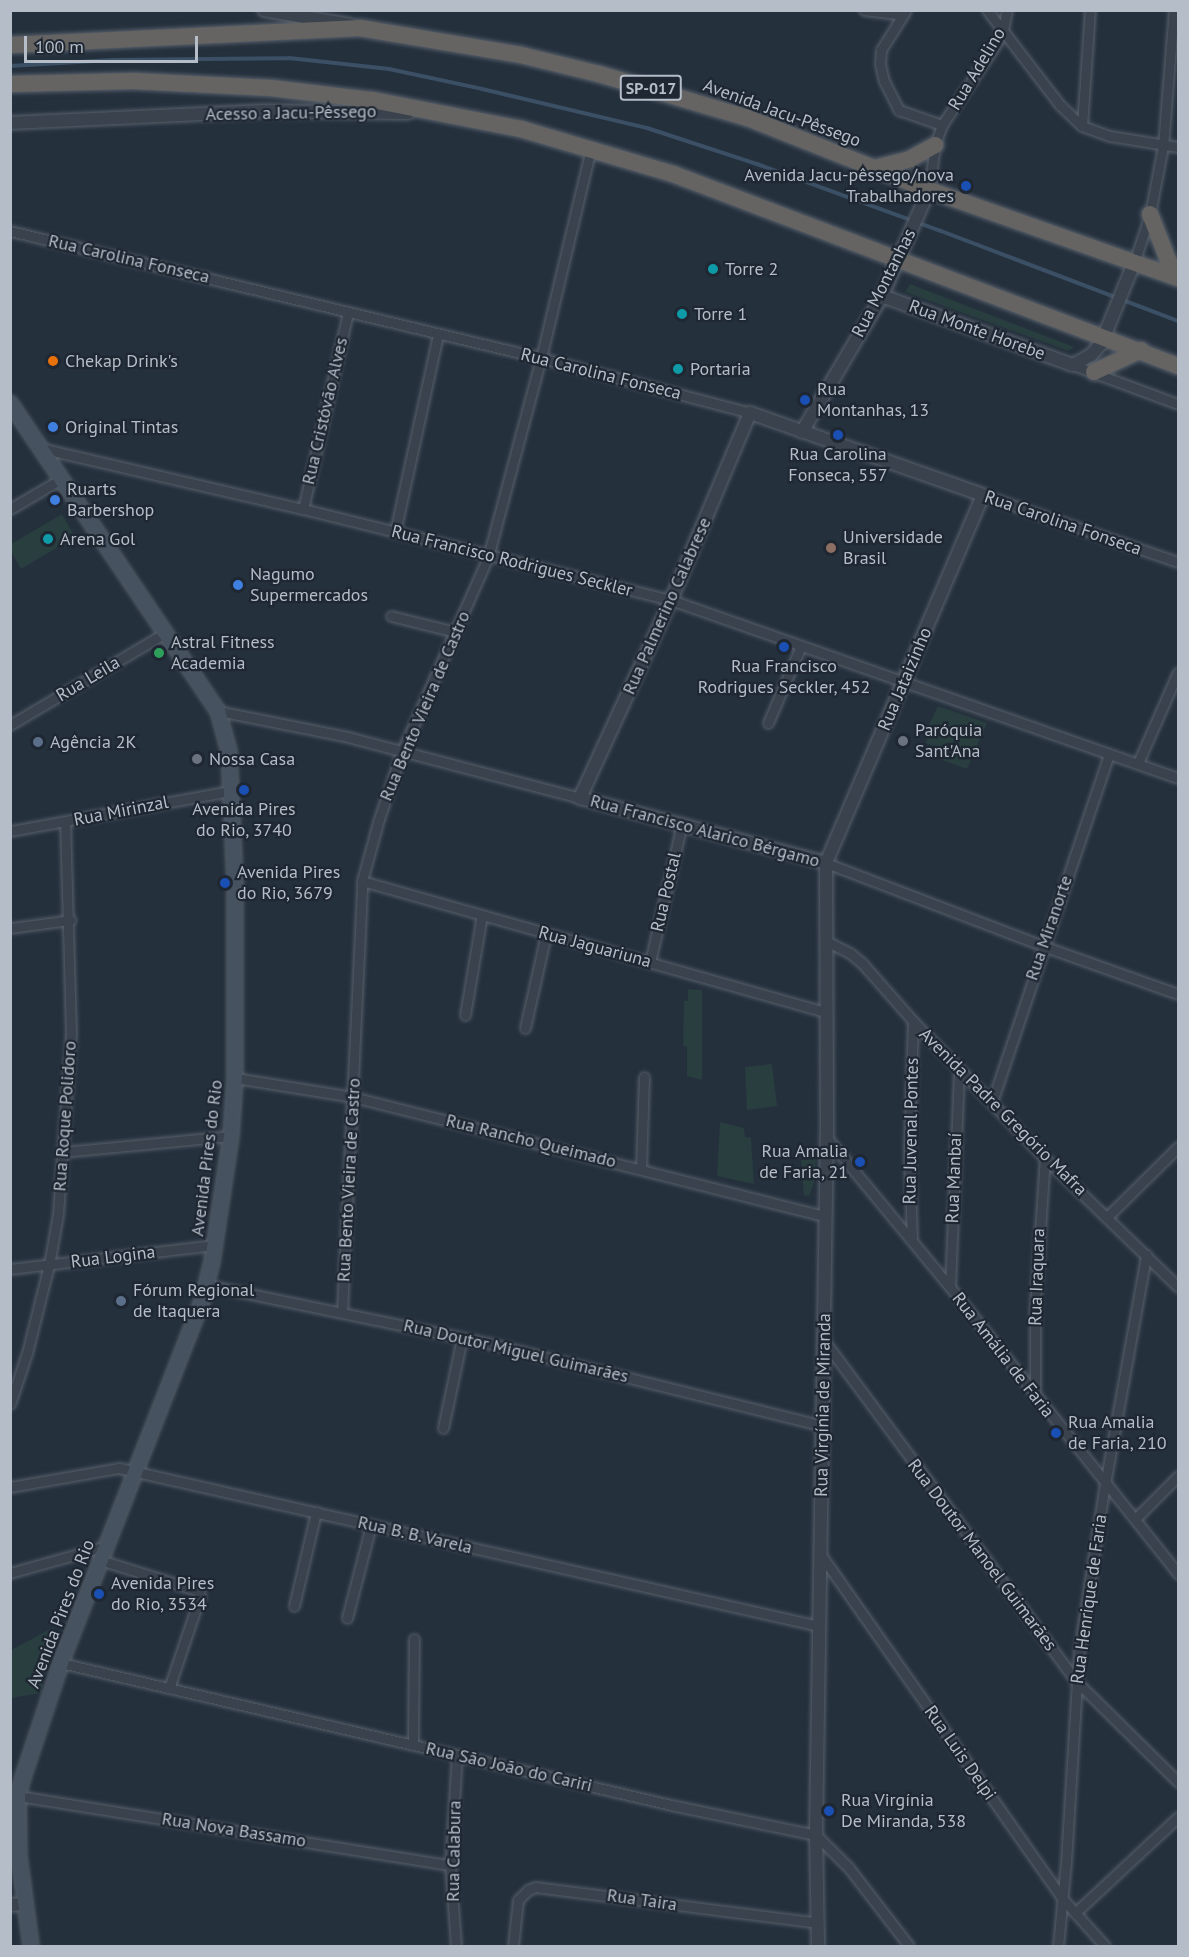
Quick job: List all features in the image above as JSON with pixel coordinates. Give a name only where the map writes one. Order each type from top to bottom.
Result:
[{"type":"highway","name":"SP-017","points":[[10,45],[360,28]]},
{"type":"highway","name":"Avenida Jacu-Pêssego","points":[[360,28],[489,49],[599,74],[748,118],[875,168],[927,193],[1132,269],[1179,278]]},
{"type":"highway","points":[[10,84],[78,81],[212,83],[372,100],[521,129],[591,148],[694,181],[902,254],[1107,331],[1141,350],[1179,366]]},
{"type":"highway","points":[[875,168],[910,159],[935,145]]},
{"type":"highway","points":[[1150,214],[1168,260],[1179,278]]},
{"type":"highway","points":[[1094,372],[1141,350]]},
{"type":"main road","name":"Avenida Pires do Rio","points":[[10,403],[218,711],[227,739],[235,881],[234,1078],[231,1136],[215,1245],[207,1285],[61,1663],[18,1796],[17,1904],[31,1947]]},
{"type":"street","name":"Avenida Jacu-Pêssego","points":[[264,10],[336,21],[360,28]]},
{"type":"street","points":[[864,10],[905,13],[881,50],[880,64],[884,81],[899,110],[942,125]]},
{"type":"street","points":[[987,10],[1060,105],[1082,126],[1110,136],[1179,147]]},
{"type":"street","name":"Rua Adelino","points":[[942,125],[1003,30],[1007,10]]},
{"type":"street","points":[[1082,126],[1090,10]]},
{"type":"street","points":[[1073,365],[1091,355],[1107,331],[1132,269],[1150,214],[1163,146],[1174,60],[1174,10]]},
{"type":"street","name":"Acesso a Jacu-Pêssego","points":[[10,123],[265,111],[447,114]]},
{"type":"street","name":"Rua Montanhas","points":[[802,432],[882,296],[902,254],[927,193],[935,145],[942,125]]},
{"type":"street","name":"Rua Bento Vieira de Castro","points":[[342,1313],[362,881],[379,819],[402,751],[488,557],[541,358],[591,148]]},
{"type":"street","name":"Rua Carolina Fonseca","points":[[10,231],[541,358],[750,413],[1179,562]]},
{"type":"street","name":"Rua Monte Horebe","points":[[882,296],[1179,404]]},
{"type":"street","name":"Rua Cristóvão Alves","points":[[303,508],[348,313]]},
{"type":"street","points":[[395,532],[438,334]]},
{"type":"street","name":"Rua Palmerino Calabrese","points":[[580,798],[671,600],[750,413]]},
{"type":"street","name":"Rua Francisco Rodrigues Seckler","points":[[40,448],[303,508],[488,557],[671,600],[1179,778]]},
{"type":"street","points":[[10,509],[61,479]]},
{"type":"street","name":"Rua Jataizinho","points":[[826,863],[983,495]]},
{"type":"street","points":[[391,616],[454,632]]},
{"type":"street","name":"Rua Leila","points":[[10,725],[165,633]]},
{"type":"street","points":[[768,723],[801,646]]},
{"type":"street","points":[[1138,764],[1179,672]]},
{"type":"street","name":"Rua Francisco Alarico Bérgamo","points":[[218,711],[265,718],[402,751],[682,823],[826,863],[1043,946],[1179,994]]},
{"type":"street","name":"Rua Miranorte","points":[[992,1102],[1109,754]]},
{"type":"street","name":"Rua Mirinzal","points":[[10,831],[231,791]]},
{"type":"street","name":"Rua Roque Polidoro","points":[[10,1404],[27,1353],[49,1266],[58,1214],[71,1034],[70,920],[65,822]]},
{"type":"street","name":"Rua Postal","points":[[650,962],[682,823]]},
{"type":"street","name":"Rua Virgínia de Miranda","points":[[818,1947],[816,1835],[827,1138],[826,863]]},
{"type":"street","name":"Rua Jaguariuna","points":[[362,881],[827,1013]]},
{"type":"street","points":[[465,1014],[482,915]]},
{"type":"street","points":[[10,928],[70,920]]},
{"type":"street","points":[[525,1028],[546,934]]},
{"type":"street","name":"Avenida Padre Gregório Mafra","points":[[826,941],[850,953],[862,963],[913,1021],[1045,1158],[1179,1287]]},
{"type":"street","name":"Rua Juvenal Pontes","points":[[912,1240],[909,1153],[913,1021]]},
{"type":"street","name":"Rua Manbaí","points":[[950,1287],[959,1070]]},
{"type":"street","points":[[641,1168],[644,1077]]},
{"type":"street","name":"Rua Rancho Queimado","points":[[234,1078],[353,1097],[825,1216]]},
{"type":"street","points":[[62,1152],[231,1136]]},
{"type":"street","name":"Rua Amália de Faria","points":[[827,1138],[950,1287],[1179,1574]]},
{"type":"street","points":[[1107,1216],[1179,1147]]},
{"type":"street","name":"Rua Iraquara","points":[[1035,1396],[1035,1307],[1045,1158]]},
{"type":"street","name":"Rua Logina","points":[[10,1269],[215,1245]]},
{"type":"street","name":"Rua Henrique de Faria","points":[[1058,1947],[1066,1862],[1077,1682],[1105,1484],[1146,1255]]},
{"type":"street","name":"Rua Doutor Miguel Guimarães","points":[[207,1285],[462,1338],[606,1371],[823,1426]]},
{"type":"street","points":[[443,1428],[462,1338]]},
{"type":"street","name":"Rua Doutor Manoel Guimarães","points":[[825,1342],[1077,1682],[1179,1782]]},
{"type":"street","name":"Rua B. B. Varela","points":[[10,1487],[107,1468],[136,1471],[819,1626]]},
{"type":"street","points":[[1135,1519],[1179,1476]]},
{"type":"street","points":[[294,1606],[316,1512]]},
{"type":"street","points":[[347,1618],[371,1525]]},
{"type":"street","points":[[10,1573],[106,1546]]},
{"type":"street","name":"Rua Luis Delpi","points":[[821,1555],[1061,1897],[1105,1947]]},
{"type":"street","points":[[100,1560],[199,1590],[200,1596],[169,1688]]},
{"type":"street","points":[[413,1745],[414,1639]]},
{"type":"street","name":"Rua São João do Cariri","points":[[61,1663],[816,1835]]},
{"type":"street","name":"Rua Calabura","points":[[456,1947],[450,1865],[457,1755]]},
{"type":"street","name":"Rua Nova Bassamo","points":[[18,1796],[450,1865]]},
{"type":"street","points":[[1075,1912],[1179,1817]]},
{"type":"street","points":[[816,1835],[849,1868],[902,1942],[909,1947]]},
{"type":"street","name":"Rua Taira","points":[[513,1947],[518,1900],[528,1890],[535,1887],[818,1923]]},
{"type":"green space","points":[[910,284],[1074,347],[1069,351],[905,292]]},
{"type":"green space","name":"Arena Gol","points":[[62,514],[75,537],[21,569],[11,551],[11,544]]},
{"type":"green space","points":[[938,706],[987,723],[967,769],[931,756],[935,747],[926,743],[929,733],[926,731]]},
{"type":"green space","points":[[688,989],[702,990],[702,1080],[687,1076],[687,1047],[683,1046],[684,1001],[688,1001]]},
{"type":"green space","points":[[772,1064],[777,1106],[747,1110],[745,1067]]},
{"type":"green space","points":[[720,1122],[744,1128],[745,1137],[751,1138],[754,1184],[717,1176]]},
{"type":"green space","points":[[816,1159],[814,1183],[809,1196],[804,1195],[801,1160]]},
{"type":"green space","points":[[54,1627],[41,1693],[11,1698],[11,1650]]},
{"type":"waterway","points":[[10,66],[112,60],[289,58],[389,69],[482,89],[647,128],[757,164],[1178,321]]},
{"type":"place","name":"Avenida Jacu-pêssego/nova Trabalhadores","points":[[966,186]]},
{"type":"place","name":"Torre 2","points":[[713,269]]},
{"type":"place","name":"Torre 1","points":[[682,314]]},
{"type":"place","name":"Chekap Drink's","points":[[53,361]]},
{"type":"place","name":"Portaria","points":[[678,369]]},
{"type":"place","name":"Rua Montanhas, 13","points":[[805,400]]},
{"type":"place","name":"Original Tintas","points":[[53,427]]},
{"type":"place","name":"Rua Carolina Fonseca, 557","points":[[838,435]]},
{"type":"place","name":"Ruarts Barbershop","points":[[55,500]]},
{"type":"place","name":"Arena Gol","points":[[48,539]]},
{"type":"place","name":"Universidade Brasil","points":[[831,548]]},
{"type":"place","name":"Nagumo Supermercados","points":[[238,585]]},
{"type":"place","name":"Rua Francisco Rodrigues Seckler, 452","points":[[784,647]]},
{"type":"place","name":"Astral Fitness Academia","points":[[159,653]]},
{"type":"place","name":"Paróquia Sant'Ana","points":[[903,741]]},
{"type":"place","name":"Agência 2K","points":[[38,742]]},
{"type":"place","name":"Nossa Casa","points":[[197,759]]},
{"type":"place","name":"Avenida Pires do Rio, 3740","points":[[244,790]]},
{"type":"place","name":"Avenida Pires do Rio, 3679","points":[[225,883]]},
{"type":"place","name":"Rua Amalia de Faria, 21","points":[[860,1162]]},
{"type":"place","name":"Fórum Regional de Itaquera","points":[[121,1301]]},
{"type":"place","name":"Rua Amalia de Faria, 210","points":[[1056,1433]]},
{"type":"place","name":"Avenida Pires do Rio, 3534","points":[[99,1594]]},
{"type":"place","name":"Rua Virgínia De Miranda, 538","points":[[829,1811]]}]
